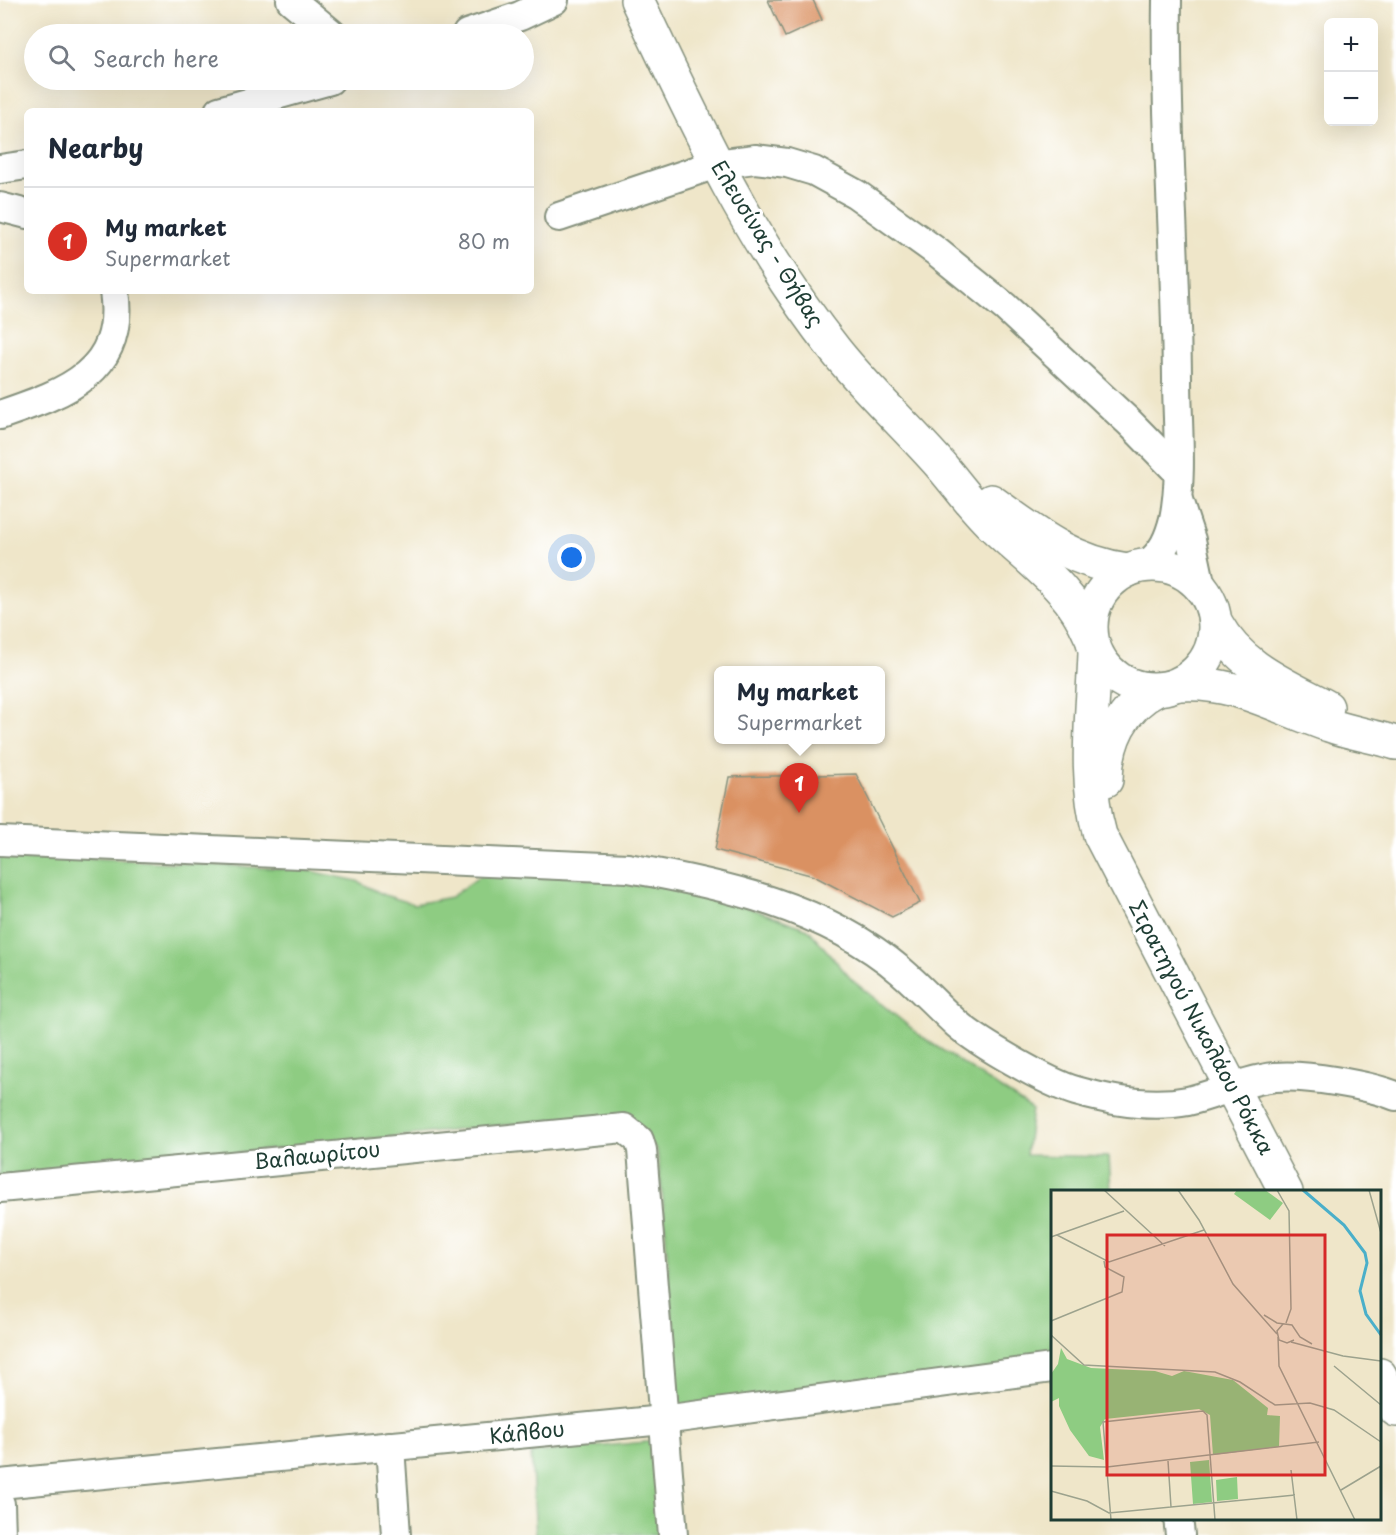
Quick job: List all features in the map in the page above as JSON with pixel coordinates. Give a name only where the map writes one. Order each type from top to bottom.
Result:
[{"type":"main road","name":"Ελευσίνας - Θήβας","points":[[637,0],[716,164],[770,258],[835,350],[936,460],[991,525],[1054,580],[1076,604],[1093,644]]},
{"type":"main road","name":"Ελευσίνας - Θήβας","points":[[936,460],[1002,509],[1074,556],[1089,563],[1138,567]]},
{"type":"main road","points":[[1167,566],[1185,574],[1201,587],[1211,604],[1216,623],[1230,646],[1248,663],[1391,741],[1333,727],[1232,688],[1200,683],[1137,688],[1120,681],[1105,669],[1093,644],[1091,615],[1098,596],[1111,581],[1138,567],[1167,566]]},
{"type":"main road","points":[[1168,687],[1195,674],[1207,659],[1214,642],[1216,623]]},
{"type":"main road","name":"Στρατηγού Νικολάου Ρόκκα","points":[[1093,644],[1090,751],[1092,808],[1100,835],[1285,1190]]},
{"type":"main road","name":"Στρατηγού Νικολάου Ρόκκα","points":[[1115,866],[1106,804],[1106,771],[1112,740],[1124,715],[1133,703],[1168,687]]},
{"type":"main road","points":[[1381,1377],[1396,1410]]},
{"type":"street","points":[[291,0],[320,24]]},
{"type":"street","points":[[496,24],[554,0]]},
{"type":"street","points":[[1138,567],[1161,553],[1169,537],[1177,484],[1177,338],[1167,85],[1167,0]]},
{"type":"street","points":[[230,108],[294,90]]},
{"type":"street","points":[[560,217],[716,164],[755,159],[787,163],[814,171],[855,194],[1005,307],[1130,423],[1177,484],[1201,587]]},
{"type":"street","points":[[0,169],[24,165]]},
{"type":"street","points":[[0,207],[24,213]]},
{"type":"street","points":[[0,415],[50,398],[81,381],[98,366],[115,329],[114,294]]},
{"type":"street","points":[[0,841],[628,868],[693,879],[758,897],[854,938],[901,971],[960,1026],[1036,1073],[1074,1091],[1130,1103],[1186,1101],[1274,1077],[1302,1076],[1396,1096]]},
{"type":"street","name":"Βαλαωρίτου","points":[[0,1188],[613,1127],[624,1128],[633,1132],[642,1150],[663,1420]]},
{"type":"street","name":"Κάλβου","points":[[0,1484],[663,1420],[1051,1368]]},
{"type":"street","points":[[663,1420],[673,1535]]},
{"type":"street","points":[[390,1446],[396,1535]]},
{"type":"street","points":[[0,1504],[1,1535]]},
{"type":"street","points":[[1178,1520],[1180,1535]]},
{"type":"green space","points":[[0,853],[306,870],[357,881],[384,895],[414,904],[451,897],[490,869],[660,885],[744,906],[808,929],[852,980],[922,1037],[1032,1109],[1026,1155],[1109,1157],[1111,1190],[1051,1190],[1051,1364],[679,1408],[657,1150],[635,1126],[592,1116],[0,1178]]},
{"type":"green space","points":[[656,1441],[661,1535],[536,1535],[531,1453]]},
{"type":"building","points":[[768,0],[813,0],[822,20],[785,37]]},
{"type":"building","points":[[856,774],[920,903],[892,917],[814,876],[715,850],[729,777]]},
{"type":"place","name":"My market","points":[[799,813]]}]
